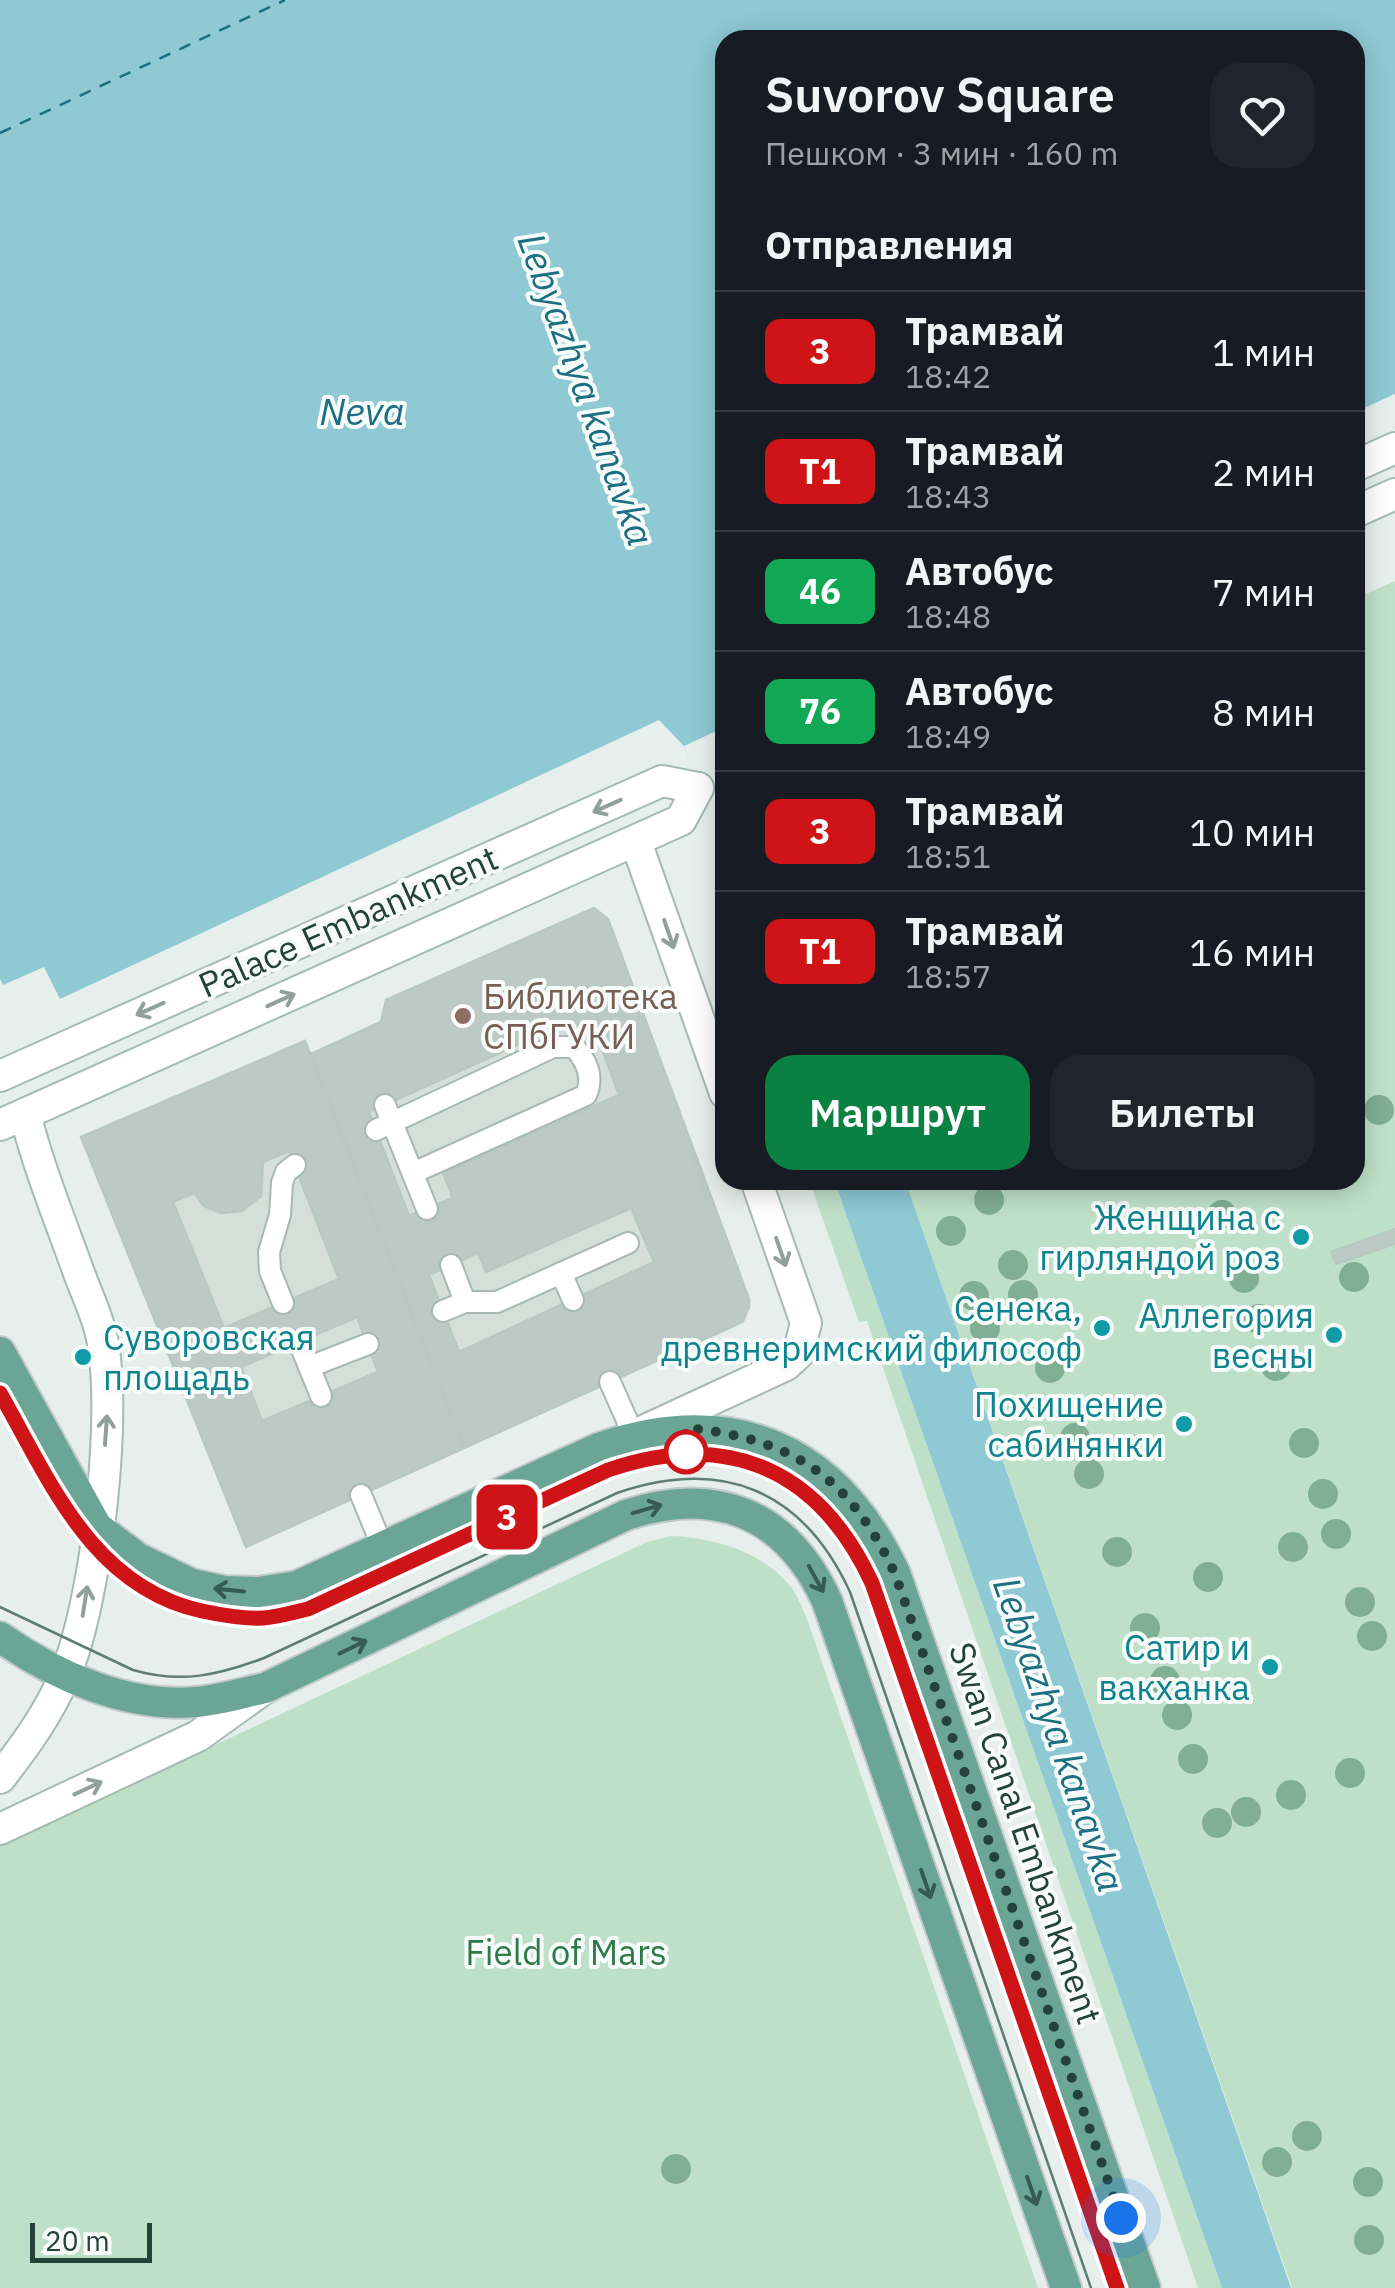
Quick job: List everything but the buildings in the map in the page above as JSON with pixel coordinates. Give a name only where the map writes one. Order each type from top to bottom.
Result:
[{"type":"main road","points":[[0,1352],[96,1527]]},
{"type":"main road","name":"Swan Canal Embankment","points":[[96,1527],[138,1558],[192,1584],[224,1591],[258,1592],[297,1586],[324,1576],[599,1448],[634,1436],[686,1428],[731,1432],[775,1446],[814,1468],[849,1498],[876,1534],[895,1574],[1145,2288]]},
{"type":"main road","points":[[0,1637],[66,1674],[119,1695],[170,1702],[215,1700],[265,1688],[626,1515],[656,1505],[717,1504],[746,1513],[772,1528],[796,1548],[814,1572],[828,1601],[1066,2288]]},
{"type":"street","points":[[1365,462],[1395,448]]},
{"type":"street","points":[[1365,508],[1395,494]]},
{"type":"street","name":"Palace Embankment","points":[[0,1076],[662,781],[712,782]]},
{"type":"street","name":"Palace Embankment","points":[[12,1120],[636,842],[681,820],[712,782]]},
{"type":"street","points":[[636,842],[715,1065]]},
{"type":"street","points":[[0,1778],[38,1724],[66,1674],[84,1614],[104,1464],[108,1371],[100,1329],[35,1155],[12,1120]]},
{"type":"street","points":[[634,1436],[786,1365],[798,1354],[806,1323],[759,1190]]},
{"type":"street","points":[[0,1829],[198,1736],[265,1688]]},
{"type":"lane","points":[[413,1173],[586,1095],[589,1072],[574,1048],[554,1047],[384,1119],[427,1209]]},
{"type":"lane","points":[[283,1303],[270,1270],[269,1252],[280,1215],[282,1183],[294,1165]]},
{"type":"lane","points":[[443,1311],[465,1302],[497,1302],[628,1243]]},
{"type":"lane","points":[[450,1265],[465,1302]]},
{"type":"lane","points":[[561,1272],[573,1300]]},
{"type":"lane","points":[[299,1342],[321,1396]]},
{"type":"lane","points":[[309,1367],[368,1344]]},
{"type":"lane","points":[[610,1382],[634,1436]]},
{"type":"lane","points":[[362,1495],[384,1548]]},
{"type":"shaded area","points":[[594,908],[608,919],[749,1299],[747,1313],[736,1325],[246,1547],[81,1137],[305,1041],[311,1054],[381,1022],[386,1000]]},
{"type":"green space","points":[[1395,581],[1395,2288],[1292,2288],[908,1190],[1365,1190],[1365,594]]},
{"type":"green space","points":[[813,1190],[838,1190],[1222,2288],[1198,2288],[867,1321],[859,1322]]},
{"type":"green space","name":"Field of Mars","points":[[672,1536],[722,1544],[755,1557],[782,1577],[799,1601],[1038,2288],[0,2288],[0,1846],[647,1542]]},
{"type":"water","name":"Neva","points":[[0,0],[1395,0],[1395,394],[1365,408],[1365,30],[715,30],[715,838],[684,746],[659,720],[60,999],[44,967],[3,985]]},
{"type":"water","name":"Lebyazhya kanavka","points":[[838,1190],[908,1190],[1291,2288],[1222,2288]]},
{"type":"pier","points":[[715,732],[714,838],[684,746]]},
{"type":"ferry route","points":[[0,133],[285,0]]},
{"type":"tram line","points":[[0,1393],[56,1495],[102,1555],[130,1579],[163,1598],[232,1616],[263,1618],[308,1609],[608,1470],[652,1458],[692,1454],[730,1458],[765,1468],[797,1486],[826,1511],[873,1583],[1117,2288]]},
{"type":"tram line","name":"3","points":[[0,1393],[68,1514],[90,1544],[117,1571],[149,1592],[184,1607],[221,1615],[263,1618],[308,1609],[608,1470],[646,1457],[686,1452],[726,1456],[765,1468],[800,1488],[831,1515],[856,1547],[872,1583],[1117,2288]]},
{"type":"tram line","points":[[0,1607],[133,1670],[200,1676],[264,1658],[617,1493],[692,1479],[725,1482],[756,1491],[784,1506],[809,1528],[850,1592],[1091,2288]]},
{"type":"place","name":"Библиотека СПбГУКИ","points":[[463,1016]]},
{"type":"place","name":"Женщина с гирляндой роз","points":[[1301,1237]]},
{"type":"place","name":"Сенека, древнеримский философ","points":[[1102,1328]]},
{"type":"place","name":"Аллегория весны","points":[[1334,1335]]},
{"type":"place","name":"Суворовская площадь","points":[[83,1357]]},
{"type":"place","name":"Похищение сабинянки","points":[[1184,1424]]},
{"type":"place","name":"Сатир и вакханка","points":[[1270,1667]]},
{"type":"route","points":[[686,1452],[686,1428],[731,1432],[775,1446],[814,1468],[849,1498],[876,1534],[895,1574],[1121,2218]]}]
